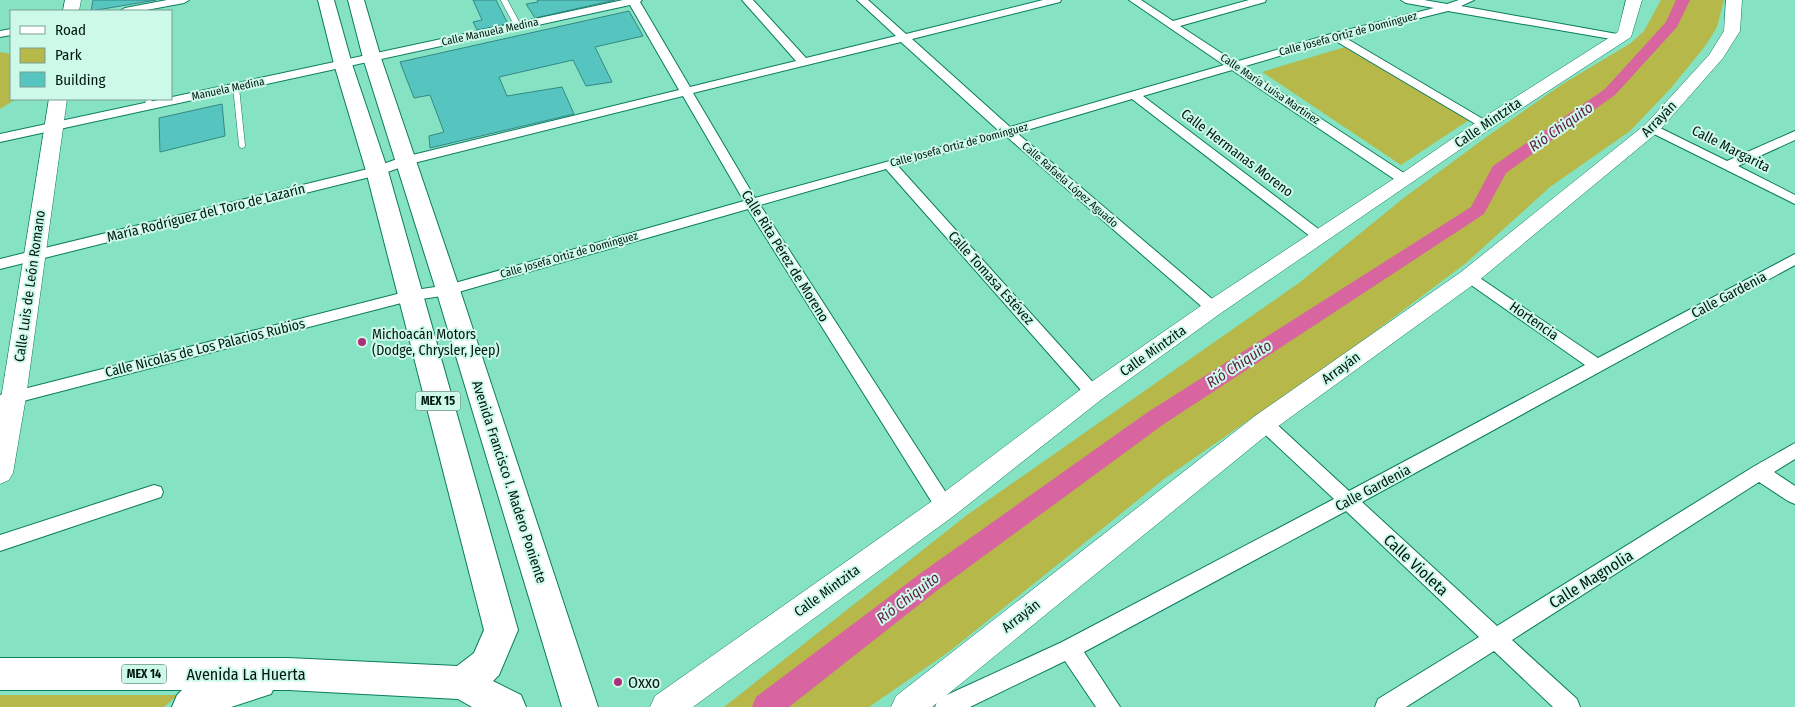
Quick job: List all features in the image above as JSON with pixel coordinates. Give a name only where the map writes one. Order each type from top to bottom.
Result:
[{"type":"main road","name":"MEX 15","points":[[326,0],[343,64],[376,171],[501,630],[487,664],[462,682]]},
{"type":"main road","name":"Avenida Francisco I. Madero Poniente","points":[[356,0],[372,58],[448,290],[580,707]]},
{"type":"main road","name":"Avenida La Huerta","points":[[0,674],[288,674],[462,682]]},
{"type":"main road","points":[[190,707],[198,700],[288,674]]},
{"type":"main road","points":[[462,682],[508,707]]},
{"type":"street","points":[[130,10],[184,0]]},
{"type":"street","name":"Calle Manuela Medina","points":[[343,64],[634,0]]},
{"type":"street","name":"Calle Rita Pérez de Moreno","points":[[634,0],[685,92],[751,202],[945,507]]},
{"type":"street","points":[[747,0],[803,62]]},
{"type":"street","name":"Calle Rafaela López Aguado","points":[[862,0],[1008,132],[1213,308]]},
{"type":"street","name":"María Rodríguez del Toro de Lazarín","points":[[35,255],[376,171],[405,161],[1056,0]]},
{"type":"street","name":"Calle María Luisa Martínez","points":[[1134,0],[1405,180]]},
{"type":"street","points":[[1172,25],[1261,0]]},
{"type":"street","points":[[1406,0],[1455,3],[1617,37]]},
{"type":"street","name":"Calle Mintzita","points":[[666,707],[945,507],[1093,393],[1213,308],[1484,125],[1617,37],[1625,34],[1634,0]]},
{"type":"street","name":"Arrayán","points":[[907,707],[1264,424],[1469,277],[1652,128],[1715,58],[1732,31],[1734,0]]},
{"type":"street","name":"Calle Josefa Ortiz de Domínguez","points":[[409,296],[448,290],[751,202],[1008,132],[1335,36],[1455,3]]},
{"type":"street","points":[[1335,36],[1484,125]]},
{"type":"street","name":"Manuela Medina","points":[[172,99],[343,64]]},
{"type":"street","name":"Calle Hermanas Moreno","points":[[1134,95],[1320,237]]},
{"type":"street","name":"Calle Luis de León Romano","points":[[0,474],[7,399],[35,255],[58,100]]},
{"type":"street","name":"Manuela Medina","points":[[53,127],[164,100]]},
{"type":"street","points":[[0,138],[53,127]]},
{"type":"street","name":"Calle Margarita","points":[[1652,128],[1795,200]]},
{"type":"street","points":[[1727,166],[1795,135]]},
{"type":"street","name":"Calle Tomasa Estévez","points":[[889,164],[1093,393]]},
{"type":"street","points":[[0,264],[35,255]]},
{"type":"street","name":"Calle Gardenia","points":[[946,707],[1069,649],[1795,260]]},
{"type":"street","name":"Hortencia","points":[[1469,277],[1598,366]]},
{"type":"street","name":"Calle Nicolás de Los Palacios Rubios","points":[[7,399],[409,296]]},
{"type":"street","name":"Calle Violeta","points":[[1264,424],[1569,707]]},
{"type":"street","name":"Calle Magnolia","points":[[1386,707],[1795,450]]},
{"type":"street","points":[[1759,472],[1795,496]]},
{"type":"street","points":[[0,543],[154,492]]},
{"type":"street","points":[[1069,649],[1109,707]]},
{"type":"lane","points":[[504,0],[518,26]]},
{"type":"lane","points":[[236,87],[242,145]]},
{"type":"green space","points":[[1661,0],[1724,0],[1717,27],[1706,45],[1671,88],[1630,131],[1550,187],[1466,263],[1361,342],[1164,479],[950,651],[869,707],[724,707],[967,515],[1299,283],[1405,197],[1485,138],[1561,85],[1631,43],[1644,31]]},
{"type":"green space","points":[[1345,47],[1469,120],[1401,165],[1262,72]]},
{"type":"green space","points":[[0,52],[10,54],[10,100],[14,100],[0,109]]},
{"type":"green space","points":[[0,695],[178,695],[164,707],[0,707]]},
{"type":"building","points":[[93,0],[156,0],[97,10],[91,10]]},
{"type":"building","points":[[473,0],[496,0],[508,24],[477,30],[473,22],[482,20]]},
{"type":"building","points":[[537,0],[615,0],[535,18],[526,4],[538,2]]},
{"type":"building","points":[[629,11],[643,36],[595,47],[612,82],[586,86],[573,60],[499,77],[507,96],[562,87],[574,114],[430,148],[429,136],[444,132],[430,95],[414,98],[400,62]]},
{"type":"building","points":[[222,104],[225,136],[160,152],[159,118]]},
{"type":"waterway","name":"Rió Chiquito","points":[[766,707],[930,581],[1156,418],[1478,210],[1499,170],[1610,92],[1672,24],[1683,0]]},
{"type":"place","name":"Michoacán Motors (Dodge, Chrysler, Jeep)","points":[[362,342]]},
{"type":"place","name":"Oxxo","points":[[618,682]]}]
